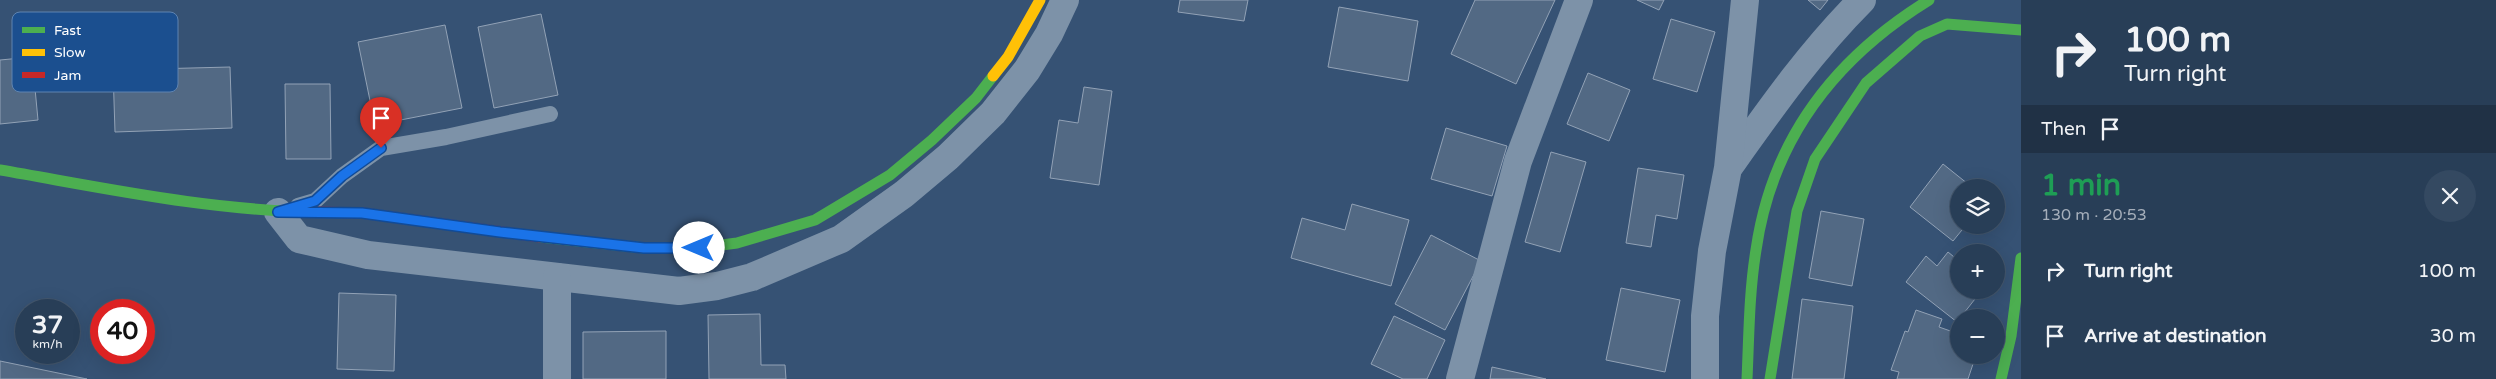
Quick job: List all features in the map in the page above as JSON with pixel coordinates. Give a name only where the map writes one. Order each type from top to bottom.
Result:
[{"type":"main road","points":[[0,170],[155,197],[278,212],[362,213],[500,232],[644,248],[699,248],[738,243],[815,220],[890,175],[932,140],[976,98],[1008,57],[1040,0]]},
{"type":"main road","points":[[1747,379],[1753,275],[1758,232],[1768,195],[1788,145],[1803,117],[1846,62],[1884,28],[1929,0]]},
{"type":"main road","points":[[1770,379],[1797,211],[1815,159],[1866,83],[1920,36],[1947,24],[2021,30]]},
{"type":"main road","points":[[2001,379],[2010,336],[2021,258]]},
{"type":"street","points":[[278,212],[299,239],[368,256],[679,291],[717,286],[752,277],[841,239],[904,194],[948,157],[993,113],[1027,70],[1049,34],[1065,0]]},
{"type":"street","points":[[1460,379],[1518,160],[1579,0]]},
{"type":"street","points":[[1705,379],[1705,316],[1712,252],[1728,168],[1745,0]]},
{"type":"street","points":[[1728,168],[1787,85],[1819,45],[1862,0]]},
{"type":"street","points":[[557,277],[557,379]]},
{"type":"lane","points":[[278,212],[315,201],[342,176],[381,148],[446,137],[550,114]]},
{"type":"building","points":[[1180,0],[1248,0],[1244,21],[1178,12]]},
{"type":"building","points":[[1475,0],[1555,0],[1516,84],[1451,54]]},
{"type":"building","points":[[1637,0],[1664,0],[1659,10]]},
{"type":"building","points":[[1808,0],[1828,0],[1820,10]]},
{"type":"building","points":[[1339,7],[1418,21],[1408,81],[1328,67]]},
{"type":"building","points":[[541,14],[558,95],[494,108],[478,27]]},
{"type":"building","points":[[1671,19],[1715,32],[1697,92],[1653,79]]},
{"type":"building","points":[[445,25],[462,108],[375,125],[358,42]]},
{"type":"building","points":[[12,59],[12,92],[35,92],[38,120],[0,124],[0,60]]},
{"type":"building","points":[[230,67],[232,128],[115,132],[114,92],[178,92],[178,68]]},
{"type":"building","points":[[1588,73],[1630,90],[1609,141],[1567,124]]},
{"type":"building","points":[[285,84],[330,84],[331,159],[286,159]]},
{"type":"building","points":[[1084,87],[1112,91],[1099,185],[1050,178],[1059,120],[1078,123]]},
{"type":"building","points":[[1446,128],[1507,146],[1492,196],[1431,179]]},
{"type":"building","points":[[1551,152],[1586,162],[1560,252],[1525,242]]},
{"type":"building","points":[[1943,164],[1962,179],[1950,179],[1950,234],[1959,234],[1953,241],[1910,207]]},
{"type":"building","points":[[1638,168],[1684,175],[1677,219],[1656,215],[1651,247],[1626,243]]},
{"type":"building","points":[[1352,204],[1409,220],[1391,286],[1291,258],[1302,218],[1345,230]]},
{"type":"building","points":[[1821,211],[1864,219],[1852,286],[1809,278]]},
{"type":"building","points":[[1431,235],[1481,261],[1445,330],[1395,304]]},
{"type":"building","points":[[1948,252],[1950,254],[1950,299],[1975,299],[1967,309],[1950,309],[1950,317],[1906,282],[1926,256],[1937,266]]},
{"type":"building","points":[[1621,288],[1680,300],[1665,372],[1606,360]]},
{"type":"building","points":[[339,293],[396,295],[394,371],[337,369]]},
{"type":"building","points":[[1802,299],[1853,306],[1844,379],[1792,379]]},
{"type":"building","points":[[1916,310],[1942,319],[1939,327],[1950,331],[1950,364],[1973,364],[1968,379],[1897,379],[1899,372],[1891,370],[1905,331],[1908,332]]},
{"type":"building","points":[[760,314],[761,365],[785,365],[786,379],[709,379],[708,315]]},
{"type":"building","points":[[1394,316],[1445,340],[1427,379],[1403,379],[1371,364]]},
{"type":"building","points":[[666,331],[666,379],[583,379],[583,332]]},
{"type":"building","points":[[0,361],[87,379],[0,379]]},
{"type":"building","points":[[1492,367],[1546,379],[1490,379]]},
{"type":"traffic: fast","points":[[1747,379],[1751,298],[1756,250],[1764,209],[1777,172],[1793,137],[1813,105],[1837,75],[1895,23],[1929,0]]},
{"type":"traffic: fast","points":[[1770,379],[1797,211],[1815,159],[1866,83],[1920,36],[1947,24],[2021,30]]},
{"type":"traffic: fast","points":[[540,237],[644,248],[699,248],[737,243],[815,220],[890,175],[932,140],[976,98],[993,76]]},
{"type":"traffic: fast","points":[[0,170],[198,203],[238,208],[318,212]]},
{"type":"traffic: fast","points":[[2001,379],[2011,336],[2021,258]]},
{"type":"traffic: slow","points":[[993,76],[1008,57],[1040,0]]},
{"type":"traffic: jam","points":[[318,212],[362,213],[540,237]]},
{"type":"route","points":[[381,148],[342,176],[315,201],[278,212],[362,213],[500,232],[644,248],[699,248]]}]
